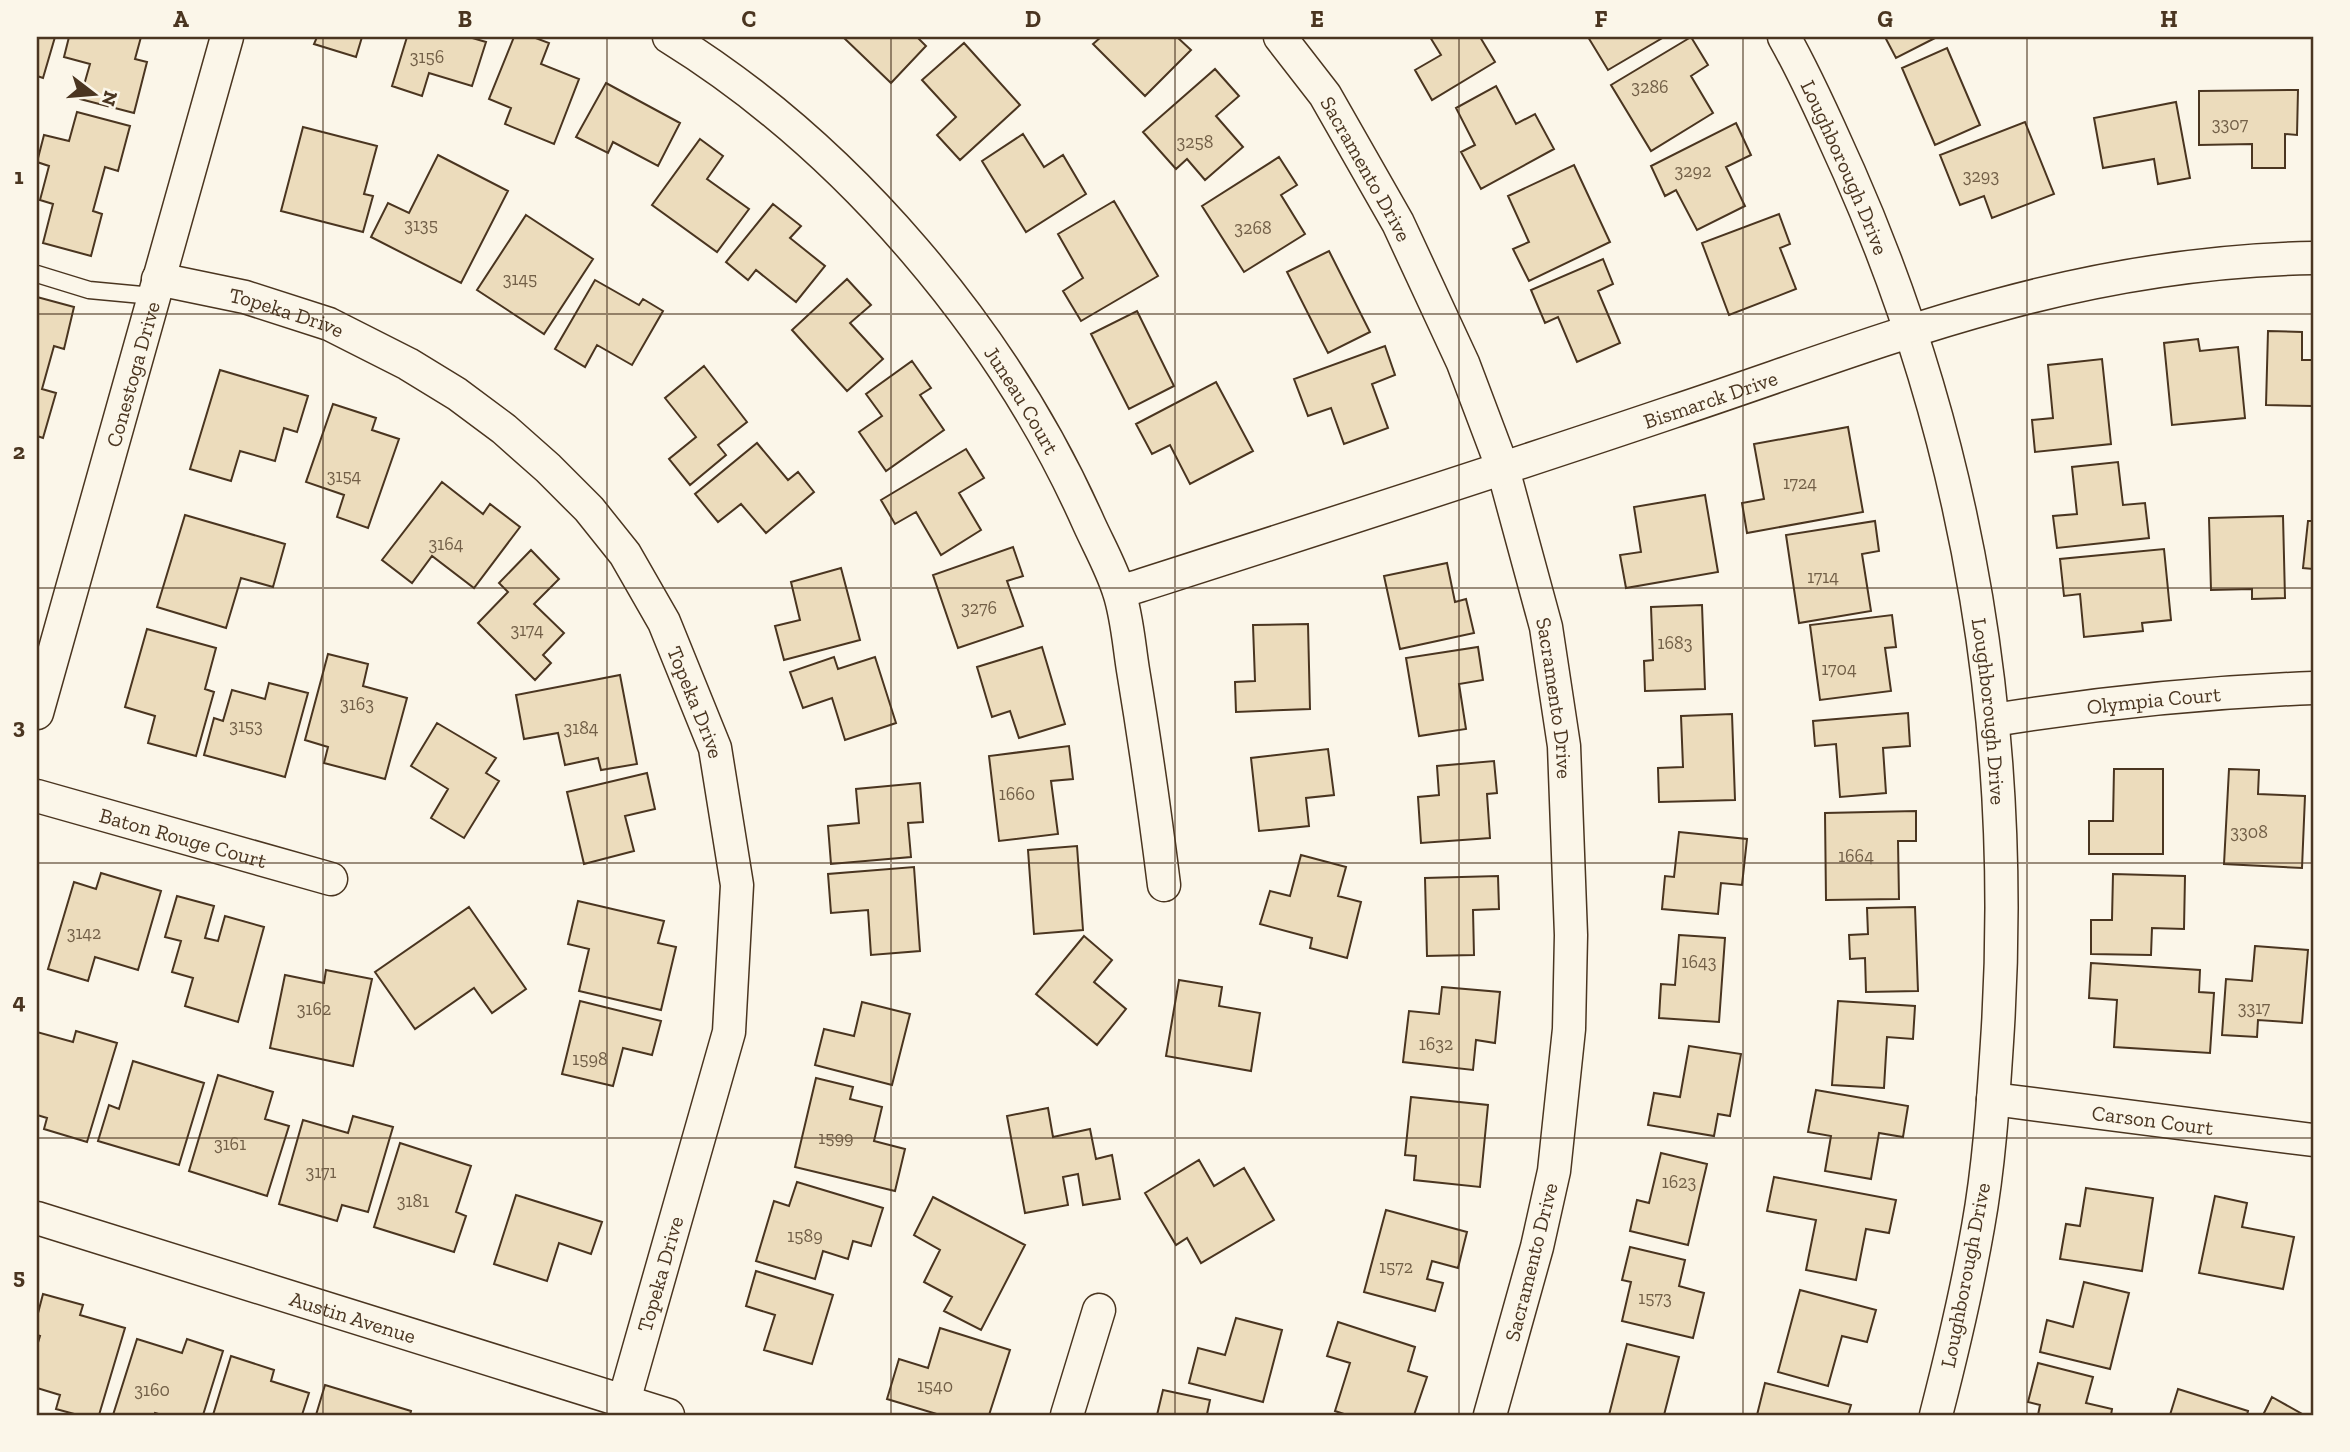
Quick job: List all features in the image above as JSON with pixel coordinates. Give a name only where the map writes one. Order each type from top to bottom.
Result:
[{"type":"street","name":"Conestoga Drive","points":[[37,713],[45,649],[156,287],[227,37]]},
{"type":"street","name":"Juneau Court","points":[[669,37],[746,90],[821,154],[884,214],[978,330],[1020,391],[1074,489],[1119,592],[1146,746],[1164,885]]},
{"type":"street","name":"Sacramento Drive","points":[[1280,37],[1325,95],[1398,223],[1463,363],[1503,469],[1546,627],[1564,746],[1571,935],[1569,1029],[1554,1171],[1537,1247],[1490,1415]]},
{"type":"street","name":"Loughborough Drive","points":[[1784,37],[1808,80],[1879,239],[1928,383],[1968,540],[1994,720],[2002,883],[2001,982],[1993,1099],[1978,1225],[1936,1415]]},
{"type":"street","name":"Bismarck Drive","points":[[1119,592],[1503,469],[1999,305],[2124,277],[2187,267],[2313,258]]},
{"type":"street","name":"Topeka Drive","points":[[156,287],[245,297],[329,324],[408,364],[457,394],[513,437],[589,509],[625,554],[664,622],[715,748],[737,885],[729,1032],[624,1401]]},
{"type":"street","name":"Olympia Court","points":[[1994,720],[2058,710],[2254,690],[2313,688]]},
{"type":"street","name":"Baton Rouge Court","points":[[37,796],[331,879]]},
{"type":"street","name":"Carson Court","points":[[1993,1099],[2313,1140]]},
{"type":"street","name":"Austin Avenue","points":[[37,1218],[668,1415]]},
{"type":"street","points":[[1067,1415],[1099,1310]]},
{"type":"lane","points":[[37,274],[89,290],[156,287]]},
{"type":"building","points":[[37,37],[55,37],[43,78],[37,76]]},
{"type":"building","points":[[69,37],[141,37],[135,59],[147,62],[134,113],[80,99],[90,64],[64,57]]},
{"type":"building","points":[[317,37],[362,37],[356,57],[314,44]]},
{"type":"building","points":[[407,37],[469,37],[486,42],[472,86],[429,73],[422,96],[392,86]]},
{"type":"building","points":[[514,37],[533,37],[549,43],[541,64],[579,79],[554,144],[505,124],[511,108],[489,99]]},
{"type":"building","points":[[843,37],[917,37],[926,46],[891,83]]},
{"type":"building","points":[[1101,37],[1177,37],[1191,50],[1145,96],[1093,44]]},
{"type":"building","points":[[1430,37],[1480,37],[1495,62],[1432,100],[1415,70],[1441,55]]},
{"type":"building","points":[[1588,37],[1664,37],[1608,70]]},
{"type":"building","points":[[1691,37],[1708,65],[1691,76],[1713,113],[1651,151],[1611,85]]},
{"type":"building","points":[[1885,37],[1937,37],[1896,58]]},
{"type":"building","points":[[964,43],[1020,105],[960,160],[937,135],[956,117],[922,80]]},
{"type":"building","points":[[1947,48],[1980,125],[1935,145],[1902,68]]},
{"type":"building","points":[[1215,69],[1239,96],[1216,116],[1243,147],[1205,180],[1187,159],[1176,169],[1143,132]]},
{"type":"building","points":[[606,83],[680,123],[658,166],[613,142],[608,153],[576,137]]},
{"type":"building","points":[[1496,86],[1516,124],[1535,114],[1554,149],[1481,189],[1461,152],[1475,145],[1456,108]]},
{"type":"building","points":[[2298,90],[2297,135],[2285,134],[2285,168],[2252,168],[2252,144],[2199,145],[2199,91]]},
{"type":"building","points":[[2176,102],[2190,178],[2158,184],[2154,159],[2103,168],[2094,118]]},
{"type":"building","points":[[77,112],[130,126],[118,171],[105,167],[93,211],[102,214],[91,256],[43,243],[53,204],[40,200],[49,166],[37,162],[44,135],[69,141]]},
{"type":"building","points":[[2025,122],[2054,194],[1992,218],[1984,196],[1960,205],[1940,155]]},
{"type":"building","points":[[1736,123],[1751,155],[1726,167],[1745,206],[1697,230],[1676,190],[1665,196],[1651,166]]},
{"type":"building","points":[[303,127],[377,146],[364,194],[373,196],[363,232],[281,211]]},
{"type":"building","points":[[1023,134],[1044,167],[1063,155],[1086,194],[1026,232],[982,161]]},
{"type":"building","points":[[700,139],[723,156],[707,179],[749,209],[717,252],[652,205]]},
{"type":"building","points":[[438,155],[508,191],[461,283],[371,237],[388,203],[409,213]]},
{"type":"building","points":[[1279,157],[1297,185],[1281,195],[1305,234],[1244,272],[1202,206]]},
{"type":"building","points":[[1574,165],[1610,242],[1529,281],[1513,249],[1529,242],[1508,196]]},
{"type":"building","points":[[1114,201],[1158,276],[1081,321],[1063,291],[1083,278],[1058,234]]},
{"type":"building","points":[[773,204],[801,226],[790,238],[825,266],[796,302],[756,270],[748,280],[726,262]]},
{"type":"building","points":[[1779,214],[1790,244],[1780,248],[1796,289],[1729,315],[1702,243]]},
{"type":"building","points":[[526,215],[593,259],[544,334],[477,290]]},
{"type":"building","points":[[1329,251],[1370,332],[1328,353],[1287,272]]},
{"type":"building","points":[[1603,259],[1613,284],[1598,291],[1620,343],[1577,362],[1558,317],[1545,323],[1531,290]]},
{"type":"building","points":[[847,279],[871,305],[850,323],[883,359],[847,391],[792,330]]},
{"type":"building","points":[[595,280],[639,305],[643,299],[663,311],[632,365],[597,345],[585,367],[555,349]]},
{"type":"building","points":[[37,297],[74,307],[64,349],[54,346],[42,389],[56,393],[43,438],[37,436]]},
{"type":"building","points":[[1137,311],[1174,386],[1129,409],[1091,334]]},
{"type":"building","points":[[2268,331],[2302,332],[2302,360],[2313,360],[2313,406],[2266,405]]},
{"type":"building","points":[[2198,339],[2200,351],[2238,347],[2245,418],[2172,425],[2164,343]]},
{"type":"building","points":[[1385,346],[1395,375],[1372,384],[1388,428],[1344,444],[1331,408],[1308,416],[1294,379]]},
{"type":"building","points":[[2102,359],[2111,444],[2035,452],[2032,420],[2053,418],[2048,365]]},
{"type":"building","points":[[912,361],[931,388],[920,395],[944,430],[886,471],[859,432],[882,416],[866,394]]},
{"type":"building","points":[[704,366],[747,422],[718,445],[726,455],[690,485],[669,459],[696,437],[665,398]]},
{"type":"building","points":[[220,370],[308,396],[297,432],[284,428],[275,461],[240,451],[231,481],[190,469]]},
{"type":"building","points":[[1216,382],[1253,451],[1190,484],[1170,445],[1152,454],[1136,424]]},
{"type":"building","points":[[333,404],[376,418],[372,430],[399,439],[368,528],[337,517],[344,495],[306,482]]},
{"type":"building","points":[[1848,427],[1863,512],[1747,533],[1742,503],[1764,499],[1754,444]]},
{"type":"building","points":[[757,443],[788,480],[798,472],[814,492],[766,533],[741,504],[718,522],[695,494]]},
{"type":"building","points":[[966,449],[984,478],[959,493],[981,530],[941,555],[916,512],[895,524],[881,500]]},
{"type":"building","points":[[2118,462],[2123,505],[2145,503],[2149,538],[2057,548],[2053,516],[2077,514],[2072,467]]},
{"type":"building","points":[[442,482],[483,514],[490,504],[520,527],[474,588],[432,556],[412,583],[382,560]]},
{"type":"building","points":[[1705,495],[1718,572],[1626,588],[1620,555],[1641,552],[1634,507]]},
{"type":"building","points":[[185,515],[285,544],[273,587],[241,578],[226,628],[157,607]]},
{"type":"building","points":[[2283,516],[2285,598],[2252,599],[2252,589],[2211,590],[2209,518]]},
{"type":"building","points":[[1875,521],[1879,551],[1862,554],[1871,611],[1799,623],[1786,535]]},
{"type":"building","points":[[2308,521],[2313,521],[2313,569],[2303,568]]},
{"type":"building","points":[[1013,547],[1023,576],[1007,581],[1023,626],[958,648],[933,575]]},
{"type":"building","points":[[2164,549],[2171,620],[2142,623],[2143,631],[2084,637],[2080,594],[2064,596],[2060,559]]},
{"type":"building","points":[[531,550],[559,579],[534,604],[564,633],[543,655],[551,663],[535,680],[478,623],[508,592],[499,583]]},
{"type":"building","points":[[1447,563],[1455,602],[1466,599],[1474,633],[1400,649],[1384,576]]},
{"type":"building","points":[[841,568],[860,640],[784,660],[775,626],[800,620],[791,582]]},
{"type":"building","points":[[1702,605],[1705,689],[1645,691],[1644,661],[1653,660],[1651,607]]},
{"type":"building","points":[[1892,615],[1896,647],[1885,648],[1891,691],[1820,700],[1810,625]]},
{"type":"building","points":[[1308,624],[1310,709],[1236,712],[1235,682],[1255,681],[1253,625]]},
{"type":"building","points":[[147,629],[216,648],[205,689],[214,692],[196,756],[148,743],[155,716],[125,707]]},
{"type":"building","points":[[1042,647],[1065,724],[1019,738],[1010,711],[992,717],[977,667]]},
{"type":"building","points":[[1478,647],[1483,680],[1459,684],[1466,729],[1419,736],[1406,658]]},
{"type":"building","points":[[328,654],[368,664],[363,686],[407,698],[385,779],[324,763],[328,747],[305,740]]},
{"type":"building","points":[[834,657],[838,669],[875,657],[896,723],[845,740],[832,698],[803,708],[790,672]]},
{"type":"building","points":[[620,675],[637,764],[601,770],[598,758],[565,765],[558,733],[524,739],[516,695]]},
{"type":"building","points":[[269,683],[308,693],[285,777],[204,755],[214,718],[223,721],[232,690],[265,699]]},
{"type":"building","points":[[1908,713],[1910,746],[1883,748],[1886,793],[1840,797],[1836,744],[1815,746],[1813,721]]},
{"type":"building","points":[[1732,714],[1735,800],[1659,802],[1658,768],[1683,767],[1681,716]]},
{"type":"building","points":[[437,723],[496,758],[486,773],[499,781],[464,838],[431,818],[448,789],[411,766]]},
{"type":"building","points":[[1069,746],[1073,779],[1051,781],[1058,834],[999,841],[989,756]]},
{"type":"building","points":[[1328,749],[1334,795],[1306,798],[1309,826],[1259,831],[1251,758]]},
{"type":"building","points":[[1494,761],[1497,793],[1487,794],[1490,838],[1421,843],[1418,797],[1439,795],[1437,766]]},
{"type":"building","points":[[2114,769],[2163,769],[2163,854],[2089,854],[2089,821],[2113,821]]},
{"type":"building","points":[[2229,769],[2259,770],[2258,794],[2305,796],[2302,868],[2224,864]]},
{"type":"building","points":[[647,773],[655,809],[625,816],[634,851],[584,864],[567,792]]},
{"type":"building","points":[[920,783],[923,822],[908,823],[911,857],[831,864],[828,826],[859,823],[856,789]]},
{"type":"building","points":[[1916,811],[1916,841],[1898,841],[1899,899],[1826,900],[1825,813]]},
{"type":"building","points":[[1679,832],[1747,839],[1742,885],[1721,883],[1718,914],[1662,909],[1665,876],[1674,877]]},
{"type":"building","points":[[1077,846],[1083,930],[1034,934],[1028,850]]},
{"type":"building","points":[[1301,855],[1346,867],[1338,896],[1361,902],[1347,958],[1310,948],[1312,938],[1260,924],[1270,891],[1290,896]]},
{"type":"building","points":[[914,867],[920,951],[871,955],[868,910],[831,913],[828,874]]},
{"type":"building","points":[[101,873],[161,891],[138,970],[95,957],[88,981],[48,969],[74,882],[96,889]]},
{"type":"building","points":[[2113,874],[2185,876],[2184,929],[2152,928],[2151,955],[2091,954],[2091,920],[2112,920]]},
{"type":"building","points":[[1498,876],[1499,909],[1473,910],[1474,955],[1427,956],[1425,878]]},
{"type":"building","points":[[177,896],[214,906],[205,938],[218,941],[225,916],[264,927],[238,1022],[185,1006],[193,978],[172,972],[181,941],[165,937]]},
{"type":"building","points":[[578,901],[664,921],[658,943],[676,947],[661,1010],[579,991],[589,949],[568,944]]},
{"type":"building","points":[[469,907],[526,989],[492,1013],[474,988],[415,1029],[375,972]]},
{"type":"building","points":[[1915,907],[1918,991],[1866,992],[1865,958],[1850,959],[1849,935],[1868,934],[1867,908]]},
{"type":"building","points":[[1679,935],[1725,938],[1719,1022],[1659,1018],[1661,984],[1675,985]]},
{"type":"building","points":[[1084,936],[1112,960],[1094,982],[1126,1009],[1097,1045],[1036,994]]},
{"type":"building","points":[[2255,946],[2308,950],[2302,1023],[2258,1020],[2257,1037],[2222,1035],[2226,979],[2252,981]]},
{"type":"building","points":[[2091,963],[2200,970],[2199,992],[2214,993],[2210,1053],[2114,1047],[2117,1000],[2089,998]]},
{"type":"building","points":[[326,970],[372,979],[353,1066],[270,1048],[285,975],[324,983]]},
{"type":"building","points":[[1179,980],[1222,987],[1219,1006],[1260,1013],[1251,1071],[1166,1056]]},
{"type":"building","points":[[1442,987],[1500,992],[1495,1043],[1476,1040],[1473,1070],[1403,1062],[1409,1011],[1439,1014]]},
{"type":"building","points":[[580,1001],[661,1021],[652,1055],[623,1048],[613,1086],[562,1074]]},
{"type":"building","points":[[1838,1001],[1915,1006],[1913,1039],[1887,1037],[1884,1088],[1832,1085]]},
{"type":"building","points":[[862,1002],[910,1014],[892,1085],[815,1065],[824,1029],[854,1036]]},
{"type":"building","points":[[76,1031],[117,1043],[87,1142],[44,1129],[47,1118],[37,1115],[37,1032],[73,1042]]},
{"type":"building","points":[[1689,1046],[1741,1054],[1730,1116],[1718,1114],[1714,1136],[1648,1125],[1654,1093],[1680,1097]]},
{"type":"building","points":[[133,1061],[204,1083],[179,1165],[98,1141],[109,1105],[119,1109]]},
{"type":"building","points":[[218,1075],[273,1092],[265,1119],[289,1126],[267,1196],[189,1171]]},
{"type":"building","points":[[816,1078],[853,1087],[850,1099],[882,1107],[874,1141],[905,1149],[895,1191],[795,1167]]},
{"type":"building","points":[[1816,1090],[1908,1106],[1903,1137],[1879,1133],[1871,1179],[1825,1171],[1831,1136],[1808,1132]]},
{"type":"building","points":[[1411,1097],[1488,1105],[1480,1187],[1414,1180],[1416,1156],[1405,1155]]},
{"type":"building","points":[[1048,1108],[1053,1137],[1090,1129],[1096,1159],[1112,1155],[1120,1199],[1083,1205],[1078,1174],[1063,1177],[1068,1205],[1025,1213],[1007,1116]]},
{"type":"building","points":[[353,1116],[393,1127],[368,1212],[342,1205],[337,1221],[279,1204],[303,1120],[348,1133]]},
{"type":"building","points":[[400,1143],[471,1166],[456,1212],[466,1216],[454,1252],[374,1227]]},
{"type":"building","points":[[1661,1153],[1707,1164],[1688,1245],[1630,1231],[1637,1200],[1649,1203]]},
{"type":"building","points":[[1199,1160],[1214,1186],[1244,1168],[1274,1220],[1201,1263],[1187,1238],[1176,1245],[1145,1193]]},
{"type":"building","points":[[1774,1177],[1896,1200],[1889,1233],[1866,1229],[1856,1280],[1806,1270],[1816,1220],[1767,1211]]},
{"type":"building","points":[[797,1182],[883,1208],[871,1246],[853,1241],[848,1259],[823,1251],[815,1279],[756,1261],[774,1201],[789,1206]]},
{"type":"building","points":[[2086,1188],[2153,1198],[2142,1271],[2060,1259],[2066,1224],[2080,1226]]},
{"type":"building","points":[[516,1195],[602,1222],[591,1254],[559,1243],[547,1281],[494,1264]]},
{"type":"building","points":[[2215,1196],[2247,1203],[2242,1227],[2294,1237],[2283,1289],[2199,1273]]},
{"type":"building","points":[[933,1197],[1025,1245],[981,1330],[944,1311],[952,1297],[924,1282],[940,1250],[914,1235]]},
{"type":"building","points":[[1386,1210],[1467,1232],[1458,1268],[1432,1261],[1427,1279],[1443,1283],[1435,1311],[1364,1292]]},
{"type":"building","points":[[1630,1247],[1685,1260],[1679,1286],[1704,1293],[1693,1338],[1622,1321],[1631,1282],[1622,1280]]},
{"type":"building","points":[[756,1271],[833,1295],[812,1364],[764,1350],[775,1315],[746,1306]]},
{"type":"building","points":[[2084,1282],[2129,1293],[2110,1369],[2040,1352],[2047,1320],[2073,1327]]},
{"type":"building","points":[[1800,1290],[1876,1310],[1867,1342],[1842,1336],[1828,1386],[1778,1372]]},
{"type":"building","points":[[43,1294],[83,1305],[80,1315],[125,1328],[99,1415],[78,1415],[56,1409],[60,1395],[37,1388],[37,1346],[40,1336],[37,1335],[37,1317]]},
{"type":"building","points":[[1236,1318],[1282,1330],[1263,1402],[1189,1383],[1198,1348],[1225,1355]]},
{"type":"building","points":[[1338,1322],[1415,1347],[1408,1371],[1427,1377],[1414,1415],[1347,1415],[1335,1411],[1350,1363],[1327,1356]]},
{"type":"building","points":[[940,1328],[1010,1350],[989,1415],[940,1415],[887,1399],[899,1359],[928,1368]]},
{"type":"building","points":[[137,1339],[182,1353],[187,1339],[223,1351],[203,1415],[113,1415]]},
{"type":"building","points":[[1627,1344],[1679,1357],[1664,1415],[1609,1415]]},
{"type":"building","points":[[231,1356],[274,1370],[271,1381],[309,1393],[302,1415],[213,1415]]},
{"type":"building","points":[[2038,1363],[2093,1377],[2086,1403],[2112,1409],[2111,1415],[2038,1415],[2040,1405],[2028,1402]]},
{"type":"building","points":[[1765,1383],[1851,1405],[1848,1415],[1757,1415]]},
{"type":"building","points":[[325,1385],[411,1411],[410,1415],[316,1415]]},
{"type":"building","points":[[2178,1389],[2248,1411],[2247,1415],[2170,1415]]},
{"type":"building","points":[[1163,1390],[1210,1400],[1207,1414],[1213,1415],[1157,1415]]},
{"type":"building","points":[[2272,1397],[2304,1415],[2263,1415]]}]
